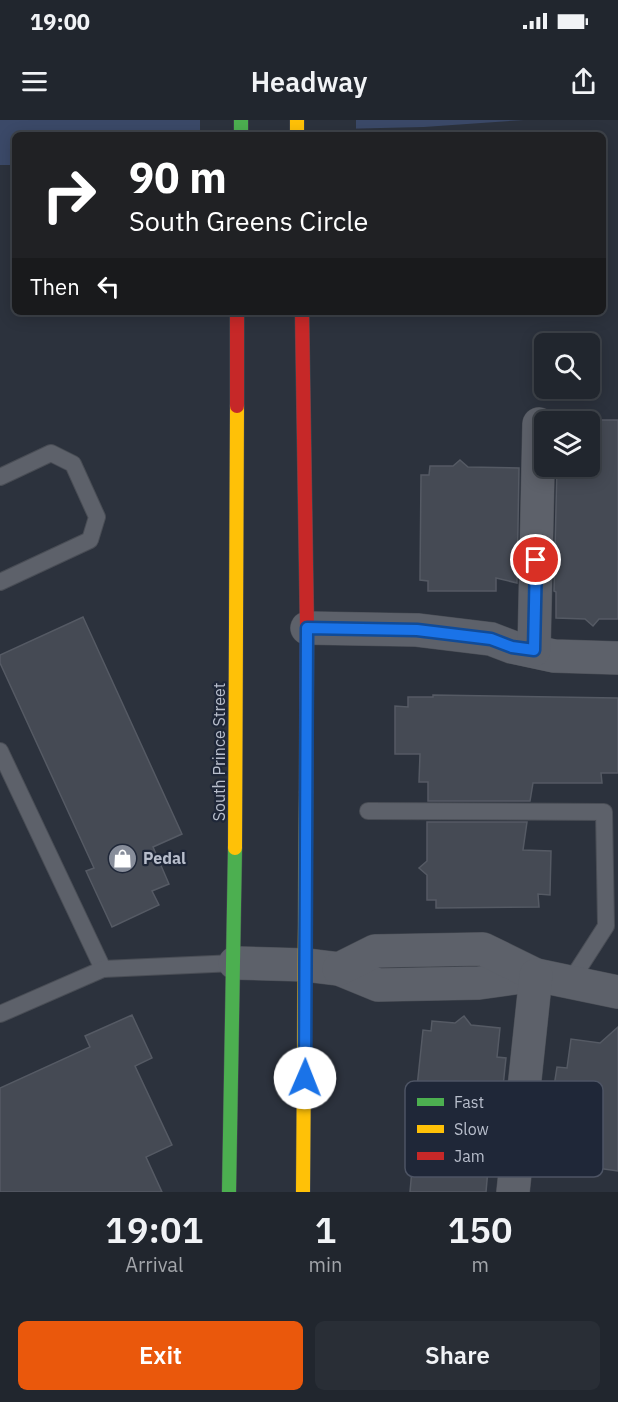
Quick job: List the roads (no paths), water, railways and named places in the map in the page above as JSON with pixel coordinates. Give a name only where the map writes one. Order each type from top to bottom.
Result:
[{"type":"street","name":"South Prince Street","points":[[229,1192],[234,963],[237,315]]},
{"type":"street","points":[[302,315],[307,628],[303,1192]]},
{"type":"street","points":[[534,650],[538,477]]},
{"type":"street","points":[[307,628],[417,630],[491,639],[512,647],[554,656],[618,658]]},
{"type":"street","points":[[234,963],[306,965],[339,969],[378,985],[479,983],[536,975],[618,992]]},
{"type":"street","points":[[525,1081],[536,975]]},
{"type":"street","points":[[513,1192],[515,1177]]},
{"type":"lane","points":[[0,477],[51,453],[73,464],[97,517],[90,540],[0,582]]},
{"type":"lane","points":[[0,751],[102,969]]},
{"type":"lane","points":[[368,811],[604,812],[606,926],[570,982]]},
{"type":"lane","points":[[0,1014],[102,969],[234,963]]},
{"type":"water","points":[[0,120],[524,120],[424,127],[209,132],[12,132],[12,165],[0,165]]},
{"type":"place","name":"Pedal","points":[[122,858]]}]
